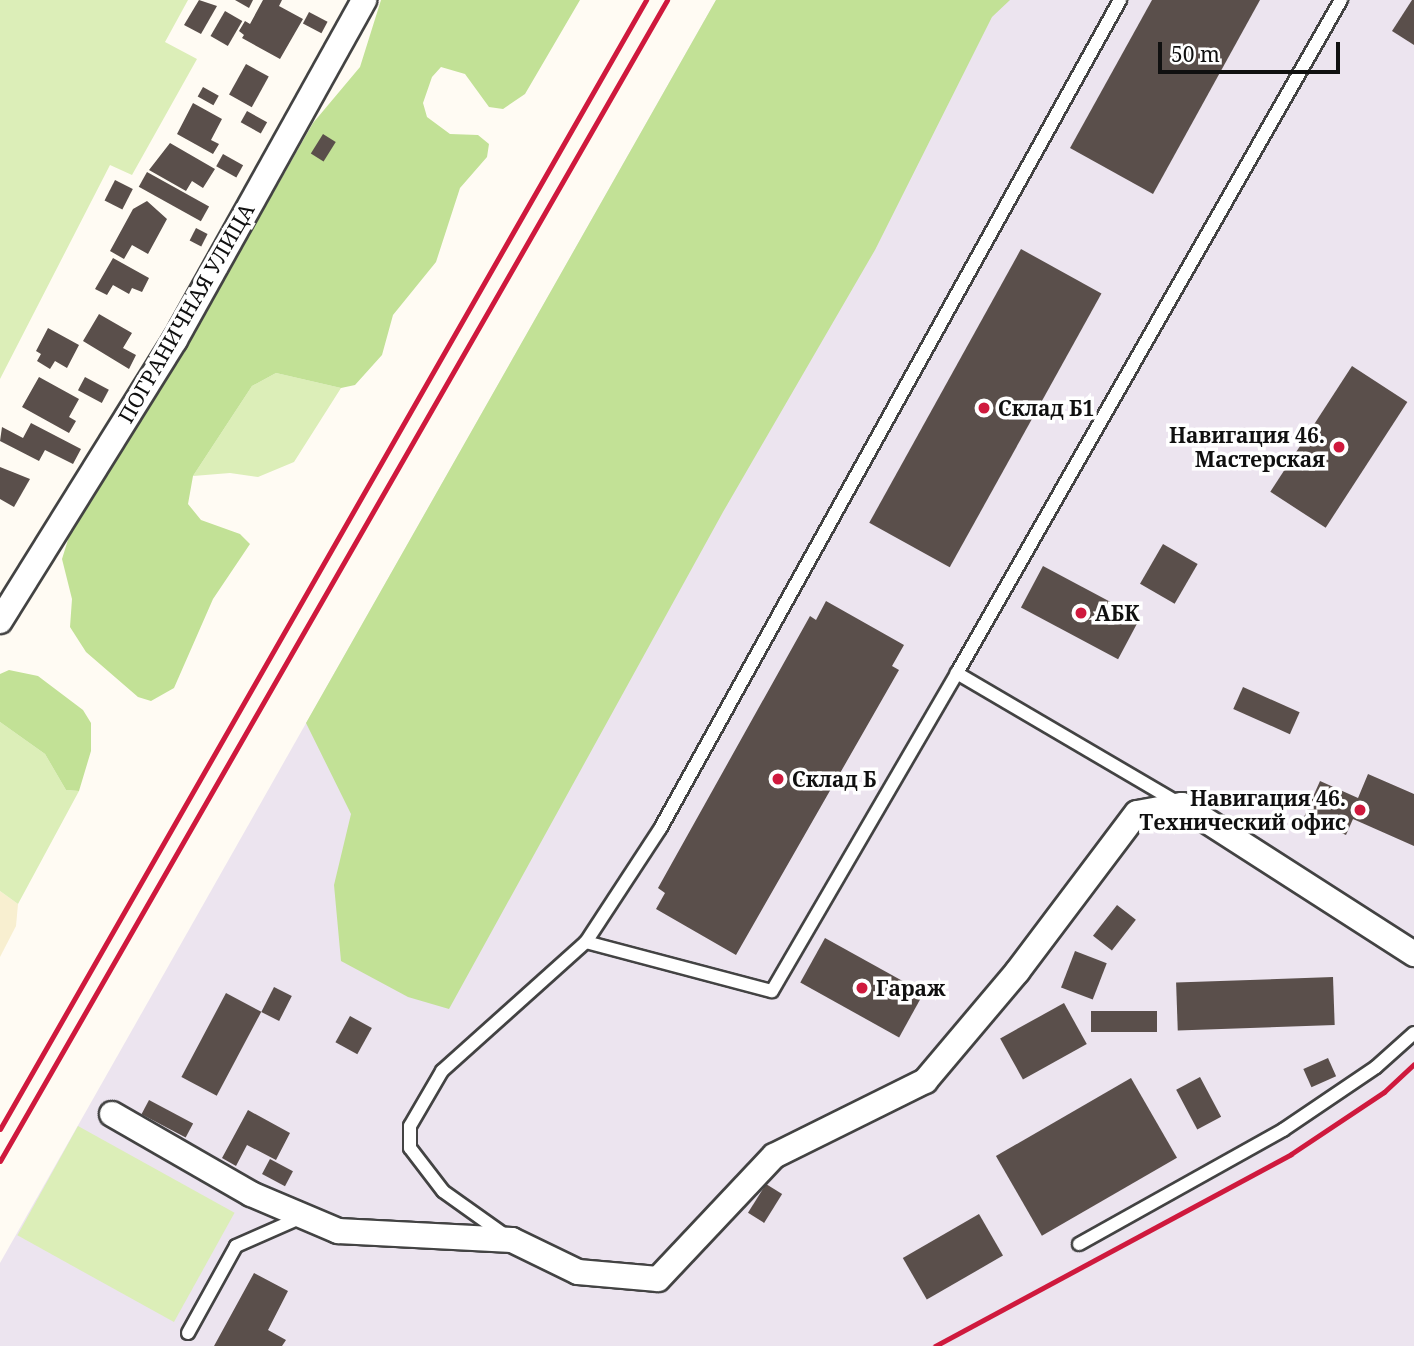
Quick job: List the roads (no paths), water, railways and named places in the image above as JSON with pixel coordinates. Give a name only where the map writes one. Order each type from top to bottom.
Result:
[{"type":"street","name":"ПОГРАНИЧНАЯ УЛИЦА","points":[[0,621],[175,340],[364,0]]},
{"type":"street","points":[[112,1114],[251,1194],[338,1231],[512,1240],[578,1272],[657,1279],[774,1156],[925,1081],[1017,972],[1137,813],[1182,805],[1414,954]]},
{"type":"lane","points":[[512,1240],[443,1191],[410,1148],[411,1126],[442,1071],[586,942],[660,829],[1120,0]]},
{"type":"lane","points":[[586,942],[772,991],[957,673],[1340,0]]},
{"type":"lane","points":[[957,673],[1182,805]]},
{"type":"lane","points":[[1079,1244],[1283,1130],[1376,1067],[1414,1033]]},
{"type":"lane","points":[[188,1333],[236,1246],[304,1216]]},
{"type":"railway","points":[[0,1129],[646,0]]},
{"type":"railway","points":[[0,1161],[667,0]]},
{"type":"railway","points":[[935,1346],[1291,1154],[1384,1092],[1414,1064]]},
{"type":"place","name":"Склад Б1","points":[[984,408]]},
{"type":"place","name":"Навигация 46. Мастерская","points":[[1339,447]]},
{"type":"place","name":"АБК","points":[[1081,613]]},
{"type":"place","name":"Склад Б","points":[[778,779]]},
{"type":"place","name":"Навигация 46. Технический офис","points":[[1360,810]]},
{"type":"place","name":"Гараж","points":[[862,988]]}]
